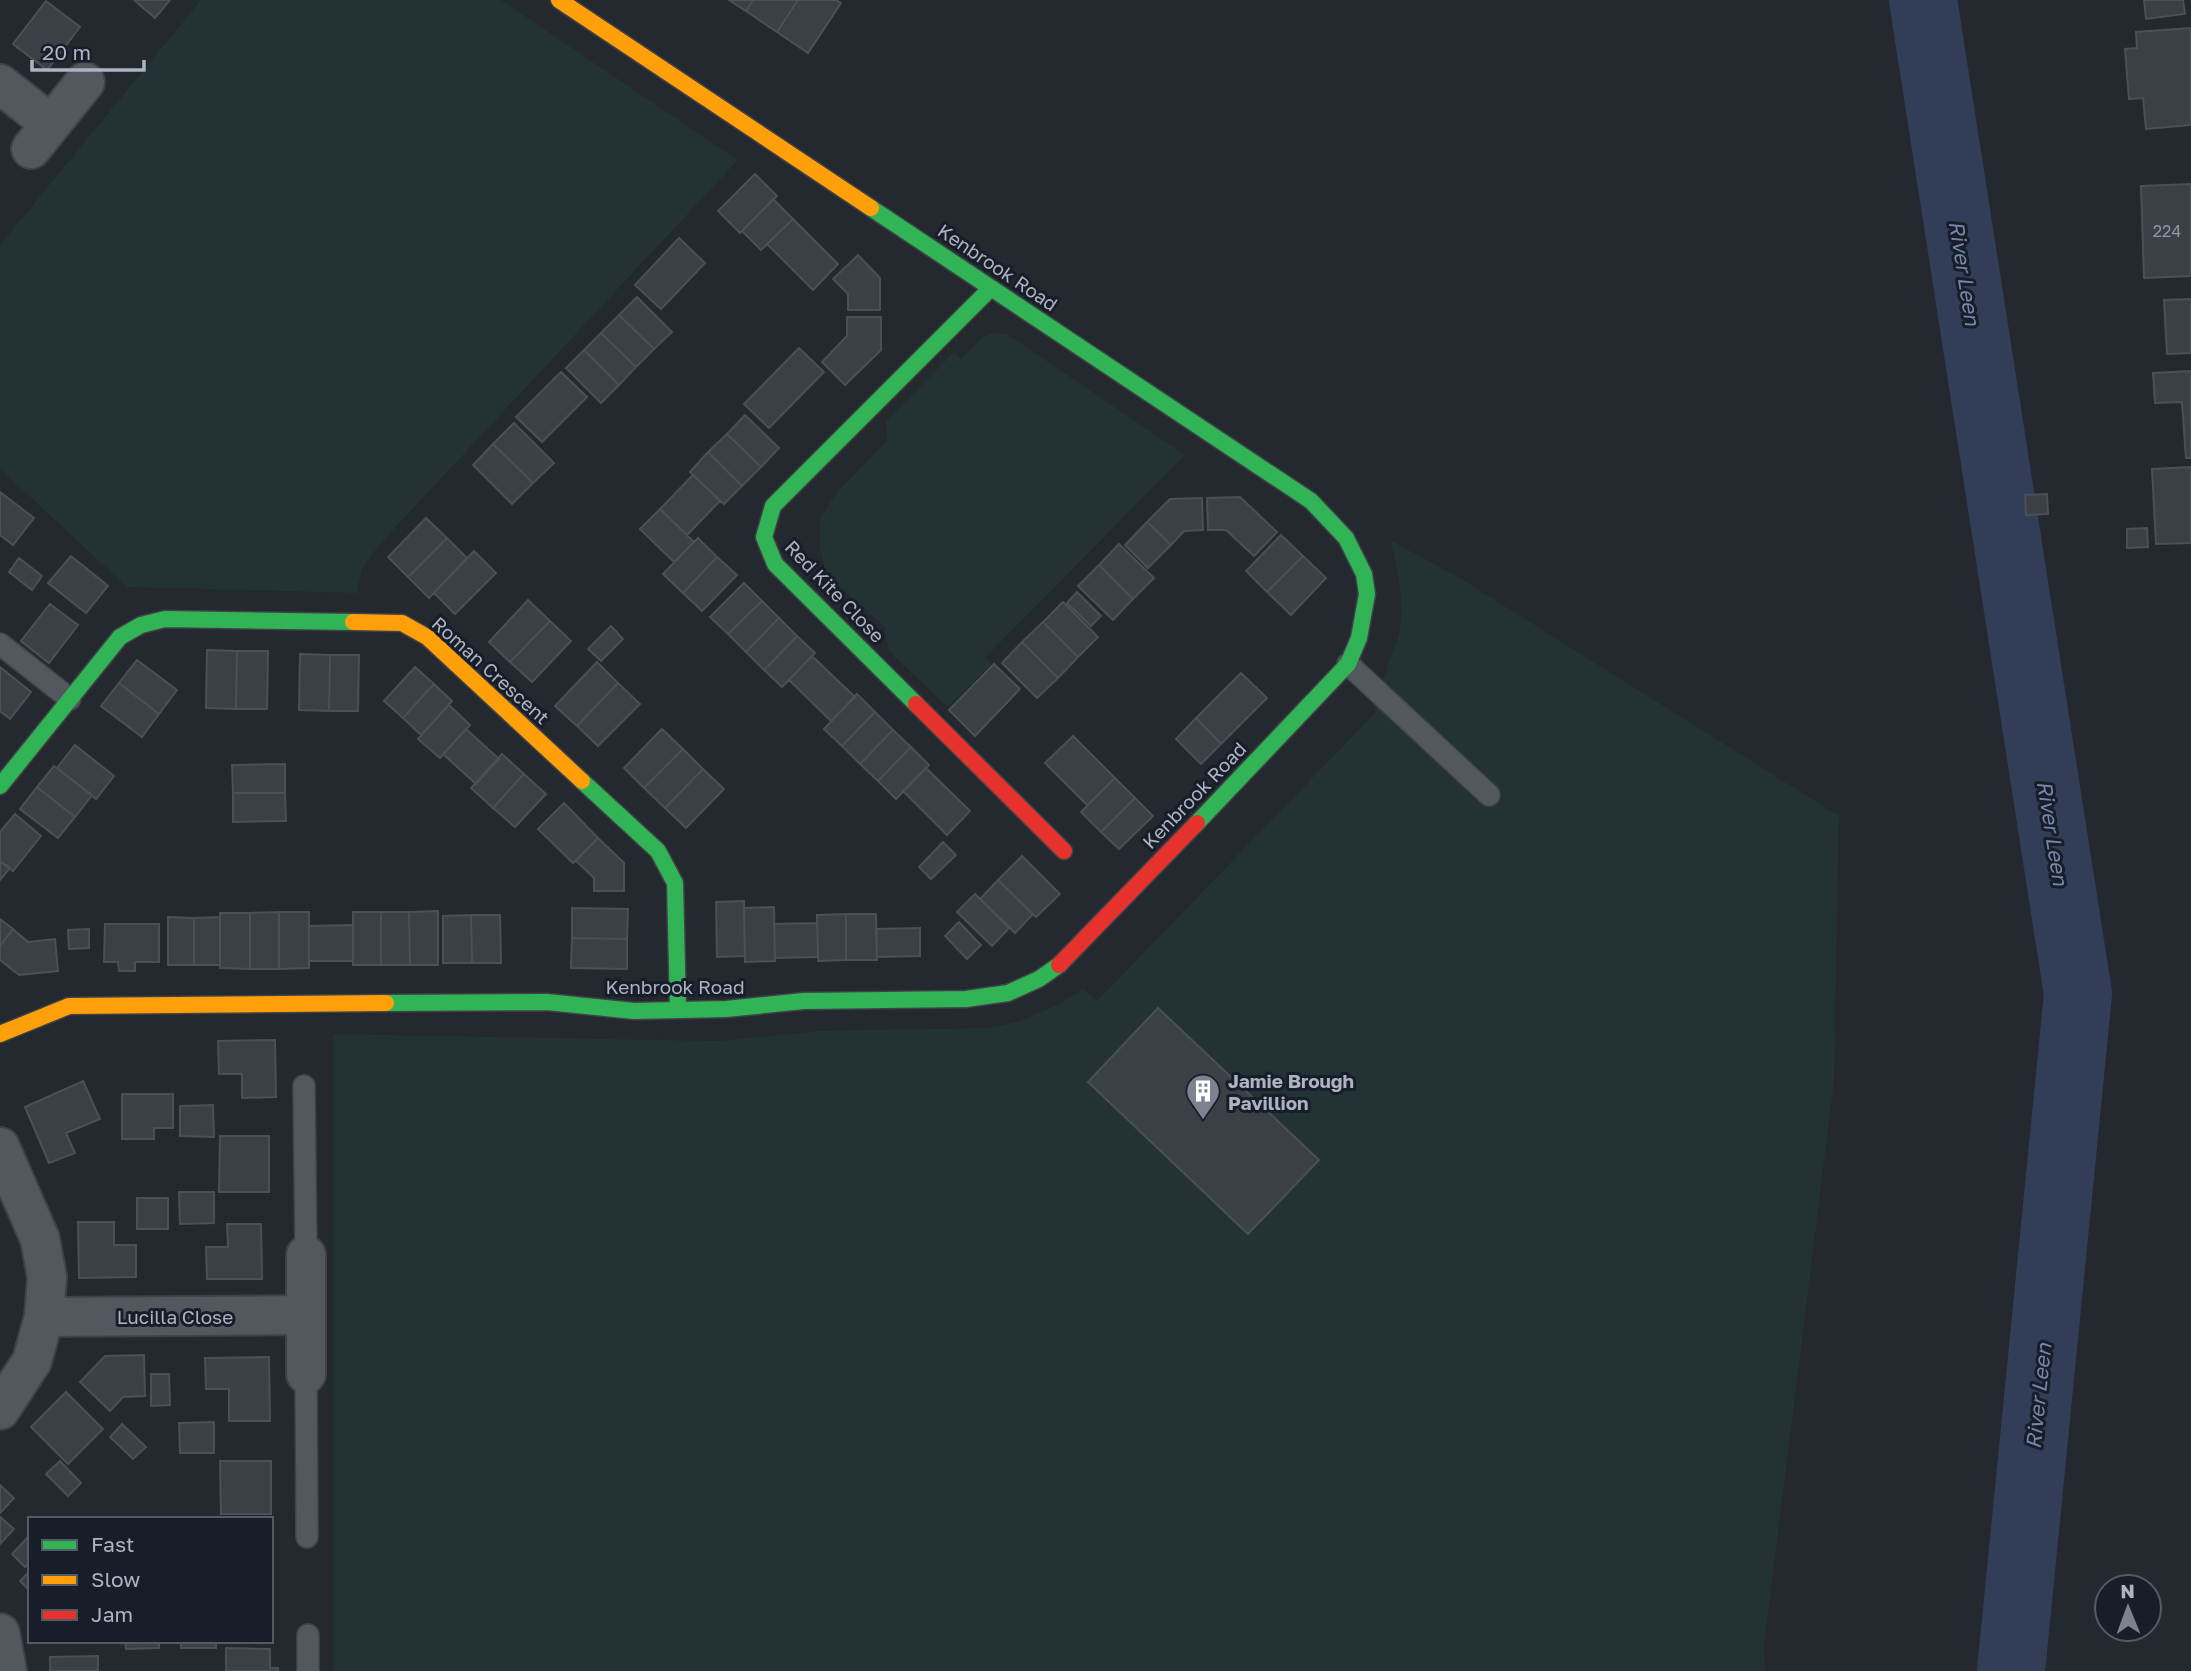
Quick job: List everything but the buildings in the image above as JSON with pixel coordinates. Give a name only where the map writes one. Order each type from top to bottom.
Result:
[{"type":"street","name":"Kenbrook Road","points":[[0,1034],[69,1006],[547,1002],[634,1011],[726,1009],[804,1001],[966,999],[1008,993],[1039,979],[1068,959],[1348,664],[1363,633],[1366,596],[1361,557],[1340,527],[1300,494],[559,0]]},
{"type":"street","points":[[0,84],[41,136],[85,82]]},
{"type":"street","name":"Red Kite Close","points":[[991,288],[773,506],[764,537],[775,564],[1064,851]]},
{"type":"street","name":"Roman Crescent","points":[[0,786],[120,637],[141,625],[164,619],[402,623],[427,636],[658,851],[675,883],[678,1010]]},
{"type":"street","points":[[0,1147],[40,1238],[47,1277],[44,1317],[32,1362],[0,1410]]},
{"type":"street","points":[[306,1255],[306,1374]]},
{"type":"street","name":"Lucilla Close","points":[[44,1317],[306,1315]]},
{"type":"street","points":[[0,1633],[7,1671]]},
{"type":"lane","points":[[0,644],[70,699]]},
{"type":"lane","points":[[1348,664],[1489,795]]},
{"type":"lane","points":[[304,1086],[306,1255]]},
{"type":"lane","points":[[306,1374],[307,1537]]},
{"type":"lane","points":[[308,1635],[308,1671]]},
{"type":"shaded area","points":[[201,0],[501,0],[738,160],[379,545],[362,569],[357,593],[127,587],[0,469],[0,245]]},
{"type":"shaded area","points":[[995,333],[1007,334],[1185,455],[986,657],[992,664],[947,707],[889,651],[884,626],[826,574],[820,548],[820,519],[837,492],[887,441],[886,421],[954,352],[961,359],[982,337]]},
{"type":"shaded area","points":[[1390,540],[1460,578],[1839,816],[1834,1081],[1764,1646],[1765,1671],[333,1671],[333,1034],[719,1041],[818,1031],[990,1028],[1020,1021],[1057,1005],[1083,989],[1097,1001],[1375,713],[1374,703],[1367,695],[1386,675],[1399,634],[1401,617],[1400,583]]},
{"type":"waterway","name":"River Leen","points":[[1923,0],[2078,994],[2011,1671]]},
{"type":"traffic: fast","points":[[871,208],[1311,501],[1346,538],[1364,574],[1367,594],[1359,638],[1348,664],[1197,823]]},
{"type":"traffic: fast","points":[[916,704],[775,564],[764,537],[773,506],[991,288]]},
{"type":"traffic: fast","points":[[0,786],[120,637],[141,625],[165,619],[353,622]]},
{"type":"traffic: fast","points":[[582,781],[658,851],[675,883],[678,1010]]},
{"type":"traffic: fast","points":[[386,1003],[547,1002],[634,1011],[726,1009],[804,1001],[966,999],[1008,993],[1039,979],[1059,965]]},
{"type":"traffic: slow","points":[[559,0],[871,208]]},
{"type":"traffic: slow","points":[[353,622],[402,623],[427,637],[582,781]]},
{"type":"traffic: slow","points":[[0,1034],[69,1006],[386,1003]]},
{"type":"traffic: jam","points":[[916,704],[1064,851]]},
{"type":"traffic: jam","points":[[1059,965],[1197,823]]},
{"type":"place","name":"Jamie Brough Pavillion","points":[[1203,1121]]}]
